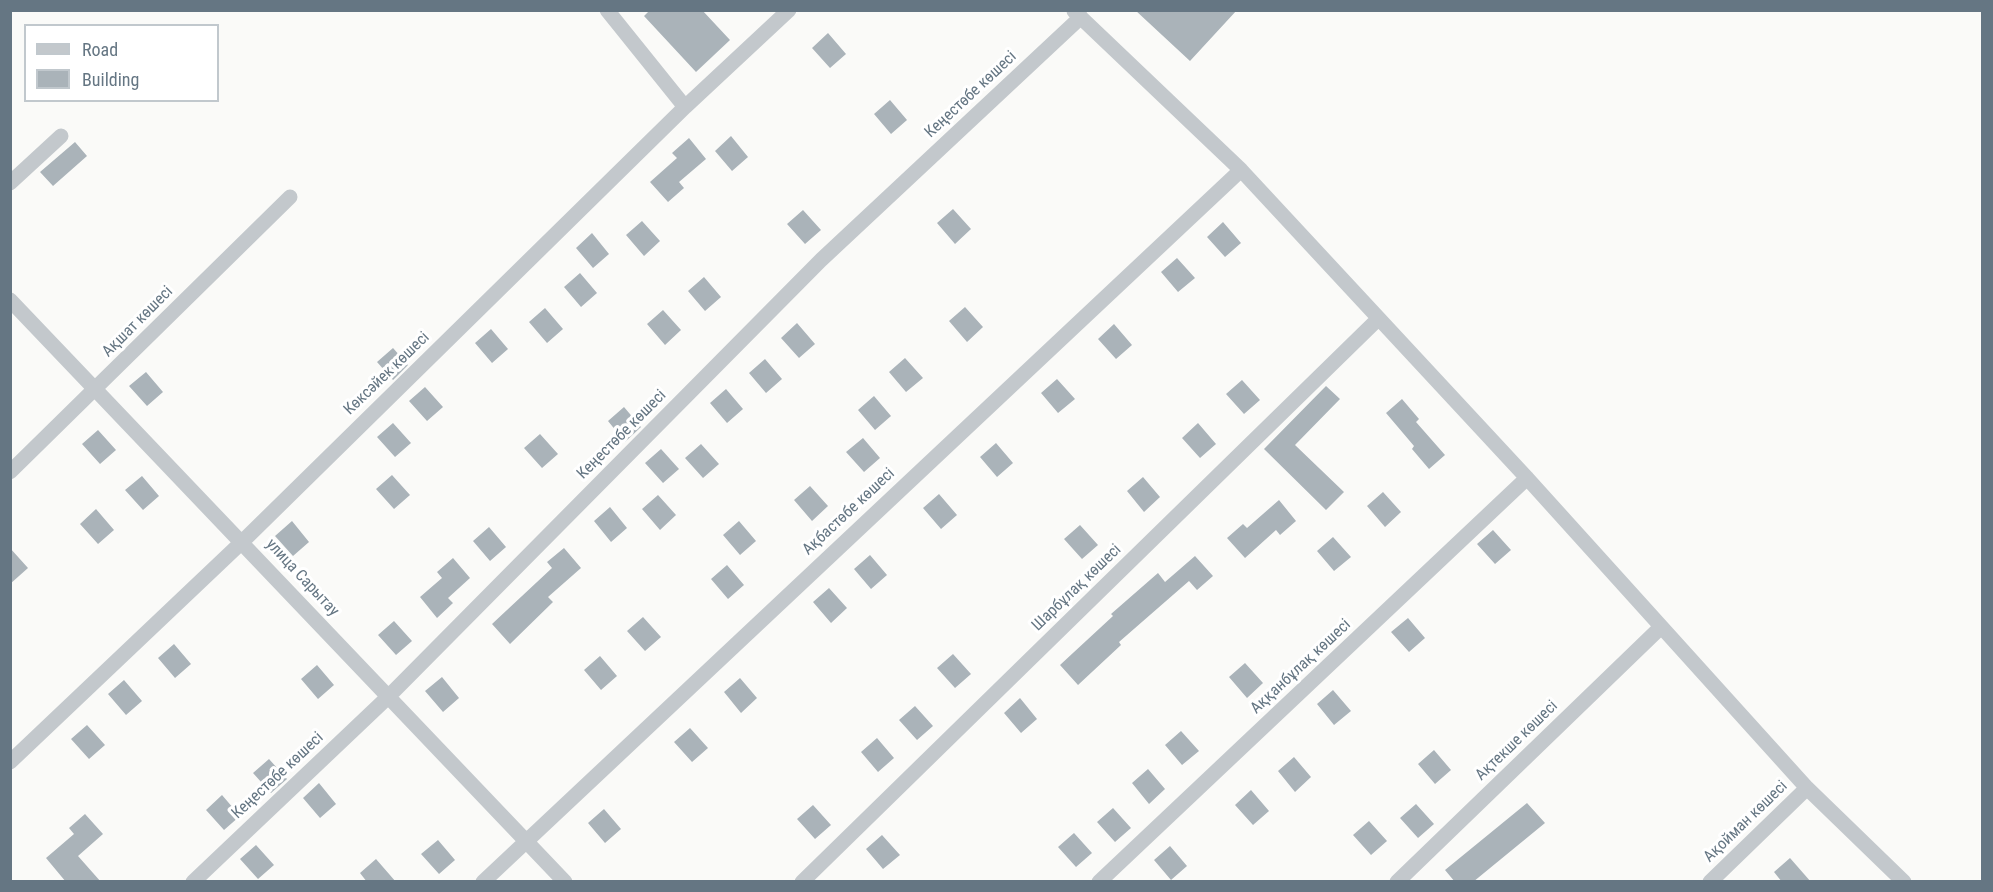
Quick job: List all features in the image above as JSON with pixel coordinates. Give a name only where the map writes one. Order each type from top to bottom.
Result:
[{"type":"street","points":[[607,10],[686,107]]},
{"type":"street","name":"Көксәйек көшесі","points":[[10,762],[243,541],[686,107],[789,10]]},
{"type":"street","points":[[1077,14],[1241,170],[1377,320],[1527,478],[1807,788],[1904,882]]},
{"type":"street","name":"Кеңестөбе көшесі","points":[[193,882],[388,697],[821,260],[1077,14]]},
{"type":"street","points":[[10,183],[61,136]]},
{"type":"street","name":"Ақбастөбе көшесі","points":[[483,882],[525,839],[1241,170]]},
{"type":"street","name":"Ақшат көшесі","points":[[10,472],[290,197]]},
{"type":"street","name":"улица Сарытау","points":[[10,300],[243,541],[565,882]]},
{"type":"street","name":"Шарбұлақ көшесі","points":[[802,882],[1377,320]]},
{"type":"street","name":"Аққанбұлақ көшесі","points":[[1099,882],[1527,478]]},
{"type":"street","name":"Ақтекше көшесі","points":[[1397,882],[1661,627]]},
{"type":"street","name":"Ақойман көшесі","points":[[1710,882],[1807,788]]},
{"type":"building","points":[[650,10],[702,10],[730,40],[696,72],[644,16]]},
{"type":"building","points":[[1135,10],[1237,10],[1190,61]]},
{"type":"building","points":[[828,33],[846,54],[830,68],[812,48]]},
{"type":"building","points":[[890,100],[907,120],[891,134],[874,114]]},
{"type":"building","points":[[731,136],[748,157],[732,171],[715,151]]},
{"type":"building","points":[[689,138],[706,159],[679,182],[684,188],[668,202],[650,182],[677,158],[672,153]]},
{"type":"building","points":[[75,142],[87,156],[53,186],[40,172]]},
{"type":"building","points":[[953,209],[971,229],[955,244],[937,223]]},
{"type":"building","points":[[803,210],[821,230],[805,244],[787,224]]},
{"type":"building","points":[[642,221],[660,241],[644,256],[626,235]]},
{"type":"building","points":[[1223,222],[1241,243],[1225,257],[1207,237]]},
{"type":"building","points":[[592,233],[609,254],[593,268],[576,248]]},
{"type":"building","points":[[1177,258],[1195,278],[1178,292],[1161,272]]},
{"type":"building","points":[[580,273],[597,293],[581,307],[564,287]]},
{"type":"building","points":[[704,277],[721,297],[705,311],[688,291]]},
{"type":"building","points":[[965,307],[983,327],[967,342],[949,321]]},
{"type":"building","points":[[545,308],[563,329],[547,343],[529,322]]},
{"type":"building","points":[[663,310],[681,330],[665,345],[647,324]]},
{"type":"building","points":[[797,323],[815,344],[799,358],[781,338]]},
{"type":"building","points":[[1114,324],[1132,345],[1116,359],[1098,339]]},
{"type":"building","points":[[491,329],[508,349],[492,363],[475,343]]},
{"type":"building","points":[[393,348],[408,365],[393,380],[377,362]]},
{"type":"building","points":[[905,358],[923,378],[906,392],[889,372]]},
{"type":"building","points":[[765,359],[782,379],[766,393],[749,373]]},
{"type":"building","points":[[146,372],[163,392],[147,406],[129,386]]},
{"type":"building","points":[[1057,379],[1075,399],[1058,413],[1041,393]]},
{"type":"building","points":[[1242,380],[1260,400],[1244,414],[1226,394]]},
{"type":"building","points":[[1326,386],[1340,399],[1295,445],[1344,492],[1326,510],[1264,449]]},
{"type":"building","points":[[425,387],[443,407],[427,421],[409,401]]},
{"type":"building","points":[[726,389],[743,409],[727,423],[710,403]]},
{"type":"building","points":[[874,396],[891,416],[875,430],[858,410]]},
{"type":"building","points":[[1402,399],[1419,419],[1416,422],[1445,455],[1429,469],[1412,449],[1414,446],[1386,413]]},
{"type":"building","points":[[624,407],[641,427],[625,442],[608,421]]},
{"type":"building","points":[[393,423],[411,443],[395,457],[377,437]]},
{"type":"building","points":[[1198,423],[1216,444],[1200,458],[1182,438]]},
{"type":"building","points":[[98,430],[116,450],[100,464],[82,444]]},
{"type":"building","points":[[540,434],[558,454],[542,468],[524,448]]},
{"type":"building","points":[[863,438],[880,458],[864,472],[846,452]]},
{"type":"building","points":[[996,443],[1013,463],[997,477],[980,457]]},
{"type":"building","points":[[701,444],[719,464],[703,478],[685,458]]},
{"type":"building","points":[[661,449],[679,469],[663,483],[645,463]]},
{"type":"building","points":[[392,475],[410,495],[394,509],[376,489]]},
{"type":"building","points":[[142,476],[159,496],[143,510],[125,490]]},
{"type":"building","points":[[1143,477],[1160,497],[1144,512],[1127,491]]},
{"type":"building","points":[[810,486],[828,506],[812,521],[794,500]]},
{"type":"building","points":[[1383,492],[1401,512],[1385,527],[1367,506]]},
{"type":"building","points":[[939,494],[957,515],[941,529],[923,508]]},
{"type":"building","points":[[658,495],[676,515],[660,530],[642,509]]},
{"type":"building","points":[[1279,500],[1296,521],[1280,535],[1276,530],[1245,558],[1227,538],[1243,524],[1247,528]]},
{"type":"building","points":[[610,507],[627,528],[611,542],[594,521]]},
{"type":"building","points":[[96,509],[114,530],[98,544],[80,524]]},
{"type":"building","points":[[292,521],[309,542],[293,556],[275,536]]},
{"type":"building","points":[[739,521],[756,541],[740,555],[723,535]]},
{"type":"building","points":[[1080,525],[1098,545],[1082,559],[1064,539]]},
{"type":"building","points":[[489,527],[506,547],[490,561],[473,541]]},
{"type":"building","points":[[1493,530],[1511,550],[1495,564],[1477,544]]},
{"type":"building","points":[[1333,537],[1351,557],[1334,571],[1317,551]]},
{"type":"building","points":[[10,548],[28,568],[10,584]]},
{"type":"building","points":[[564,548],[581,568],[548,597],[553,602],[510,644],[492,624],[552,568],[547,562]]},
{"type":"building","points":[[870,555],[887,575],[871,589],[854,569]]},
{"type":"building","points":[[1195,556],[1213,576],[1197,590],[1189,581],[1119,642],[1121,645],[1078,685],[1060,665],[1113,616],[1111,614],[1158,573],[1165,582]]},
{"type":"building","points":[[453,558],[470,578],[448,598],[453,603],[437,618],[420,597],[442,578],[437,572]]},
{"type":"building","points":[[727,565],[744,585],[728,599],[711,579]]},
{"type":"building","points":[[829,588],[847,608],[831,623],[813,602]]},
{"type":"building","points":[[643,617],[661,637],[645,651],[627,631]]},
{"type":"building","points":[[1408,618],[1425,638],[1409,652],[1391,632]]},
{"type":"building","points":[[394,621],[412,641],[396,655],[378,635]]},
{"type":"building","points":[[174,644],[191,664],[175,678],[158,658]]},
{"type":"building","points":[[953,654],[971,674],[955,688],[937,668]]},
{"type":"building","points":[[600,656],[617,676],[601,690],[584,670]]},
{"type":"building","points":[[1245,663],[1263,683],[1247,698],[1229,677]]},
{"type":"building","points":[[317,665],[334,685],[318,699],[301,679]]},
{"type":"building","points":[[442,677],[459,698],[443,712],[425,691]]},
{"type":"building","points":[[740,678],[757,698],[741,713],[724,692]]},
{"type":"building","points":[[124,680],[142,701],[126,715],[108,694]]},
{"type":"building","points":[[1333,690],[1351,711],[1334,725],[1317,704]]},
{"type":"building","points":[[1020,698],[1037,719],[1021,733],[1004,713]]},
{"type":"building","points":[[915,706],[933,726],[917,740],[899,720]]},
{"type":"building","points":[[87,725],[105,745],[89,759],[71,739]]},
{"type":"building","points":[[690,728],[708,748],[692,762],[674,742]]},
{"type":"building","points":[[1181,731],[1199,751],[1182,765],[1165,745]]},
{"type":"building","points":[[877,738],[894,758],[878,772],[861,752]]},
{"type":"building","points":[[1434,750],[1451,770],[1435,784],[1418,764]]},
{"type":"building","points":[[1294,757],[1311,777],[1295,792],[1278,771]]},
{"type":"building","points":[[269,759],[287,779],[271,793],[253,773]]},
{"type":"building","points":[[1148,769],[1165,789],[1149,804],[1132,783]]},
{"type":"building","points":[[319,783],[336,804],[320,818],[303,798]]},
{"type":"building","points":[[1251,790],[1269,811],[1253,825],[1235,805]]},
{"type":"building","points":[[222,795],[240,816],[224,830],[206,810]]},
{"type":"building","points":[[1527,803],[1545,823],[1473,882],[1455,882],[1445,870]]},
{"type":"building","points":[[1416,804],[1434,824],[1418,838],[1400,818]]},
{"type":"building","points":[[813,805],[831,825],[815,839],[797,819]]},
{"type":"building","points":[[1113,808],[1131,828],[1115,842],[1097,822]]},
{"type":"building","points":[[604,809],[621,829],[605,843],[588,823]]},
{"type":"building","points":[[85,814],[103,834],[78,856],[101,882],[66,882],[46,858],[74,834],[69,828]]},
{"type":"building","points":[[1369,821],[1387,841],[1371,855],[1353,835]]},
{"type":"building","points":[[1074,833],[1092,853],[1076,867],[1058,847]]},
{"type":"building","points":[[882,835],[900,855],[883,869],[866,849]]},
{"type":"building","points":[[438,840],[455,860],[439,874],[421,854]]},
{"type":"building","points":[[256,845],[274,865],[258,879],[240,859]]},
{"type":"building","points":[[1170,846],[1187,866],[1171,880],[1154,860]]},
{"type":"building","points":[[1790,858],[1811,882],[1782,882],[1774,872]]},
{"type":"building","points":[[376,859],[396,882],[367,882],[360,873]]}]
